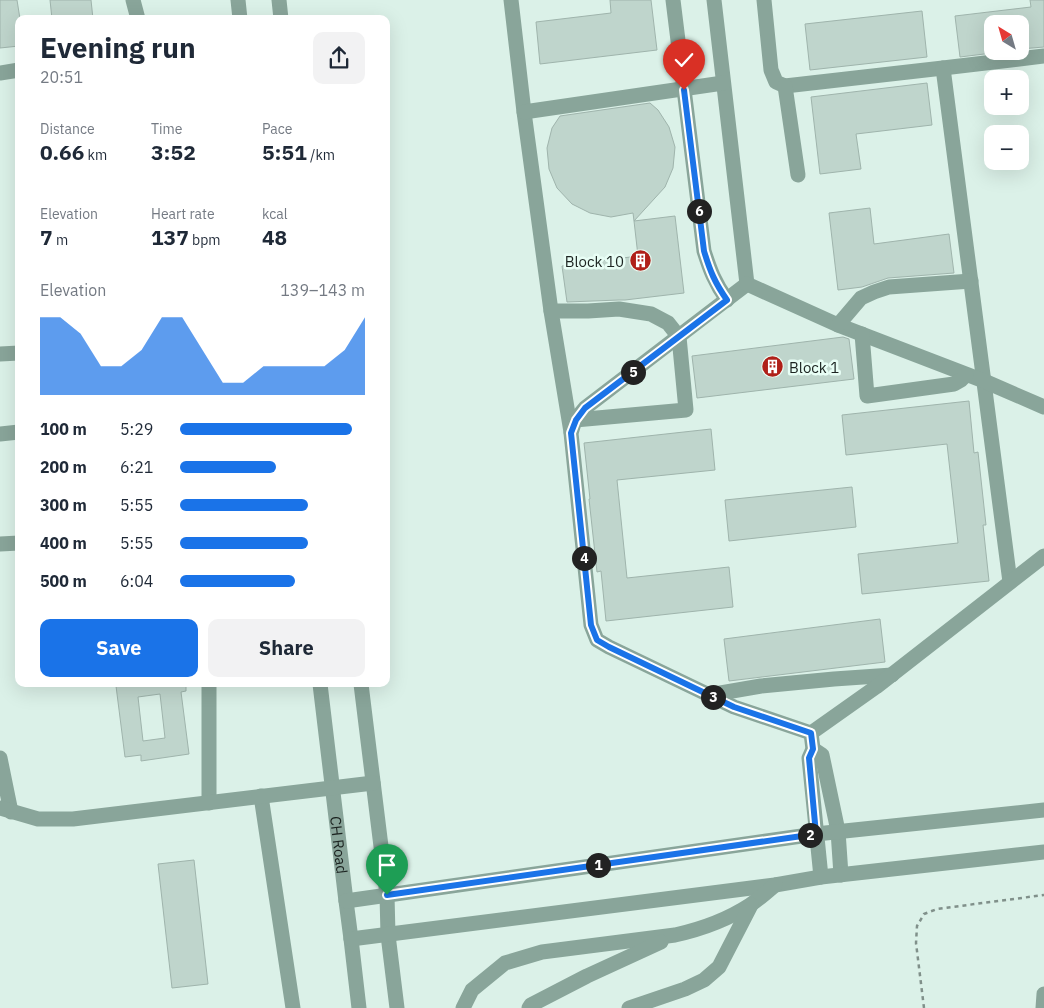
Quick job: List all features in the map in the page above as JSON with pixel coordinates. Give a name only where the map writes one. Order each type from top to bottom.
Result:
[{"type":"street","points":[[133,0],[137,15]]},
{"type":"street","points":[[238,0],[240,15]]},
{"type":"street","points":[[279,0],[281,15]]},
{"type":"street","points":[[511,0],[551,311],[573,427],[591,625],[597,640],[734,707],[811,733]]},
{"type":"street","points":[[673,0],[704,251],[717,287],[727,300]]},
{"type":"street","points":[[714,0],[747,284]]},
{"type":"street","points":[[764,0],[771,70],[776,82],[785,86],[1044,56]]},
{"type":"street","points":[[943,68],[1010,582]]},
{"type":"street","points":[[0,73],[15,71]]},
{"type":"street","points":[[524,112],[723,83]]},
{"type":"street","points":[[785,86],[798,175]]},
{"type":"street","points":[[838,325],[861,298],[889,287],[971,281]]},
{"type":"street","points":[[573,427],[585,408],[747,284]]},
{"type":"street","points":[[747,284],[838,325],[984,381],[1044,407]]},
{"type":"street","points":[[551,311],[619,309],[651,314],[668,323],[678,337],[686,410],[573,427]]},
{"type":"street","points":[[862,334],[867,396],[954,384],[966,374]]},
{"type":"street","points":[[0,354],[15,353]]},
{"type":"street","points":[[0,434],[15,432]]},
{"type":"street","points":[[0,544],[15,543]]},
{"type":"street","points":[[811,733],[892,675],[1044,556]]},
{"type":"street","points":[[709,695],[761,686],[892,675]]},
{"type":"street","points":[[209,687],[209,803]]},
{"type":"street","name":"CH Road","points":[[320,687],[359,1008]]},
{"type":"street","points":[[361,687],[387,895],[388,935],[397,1008]]},
{"type":"street","points":[[811,733],[813,749],[809,758],[821,878]]},
{"type":"street","points":[[813,749],[822,755],[838,832],[841,875]]},
{"type":"street","points":[[0,758],[6,810],[38,819],[73,819],[373,783]]},
{"type":"street","points":[[261,796],[293,1008]]},
{"type":"street","points":[[346,901],[816,834],[1044,810]]},
{"type":"street","points":[[351,939],[841,875],[1044,852]]},
{"type":"street","points":[[463,1008],[472,990],[505,963],[542,952],[675,935],[696,930],[719,922],[751,905],[775,885]]},
{"type":"street","points":[[629,1008],[685,989],[704,980],[719,967],[751,905]]},
{"type":"street","points":[[528,1008],[586,976],[675,935]]},
{"type":"street","points":[[1043,1008],[1044,994]]},
{"type":"path","points":[[924,1008],[916,943],[917,926],[924,914],[937,909],[1044,895]]},
{"type":"building","points":[[0,0],[17,0],[19,15],[15,15],[15,46],[0,48]]},
{"type":"building","points":[[50,0],[91,0],[93,15],[52,15]]},
{"type":"building","points":[[610,0],[651,0],[657,50],[540,64],[536,22],[611,13]]},
{"type":"building","points":[[1030,0],[1044,0],[1044,47],[1029,48],[1029,15],[984,15],[984,54],[960,57],[955,16],[1031,7]]},
{"type":"building","points":[[922,11],[927,57],[810,70],[805,24]]},
{"type":"building","points":[[927,83],[932,125],[856,134],[861,169],[820,174],[811,97]]},
{"type":"building","points":[[650,103],[658,110],[669,127],[675,147],[673,168],[665,187],[634,221],[633,213],[611,217],[590,213],[572,204],[557,188],[549,169],[547,148],[552,128],[560,116]]},
{"type":"building","points":[[870,208],[874,244],[949,234],[954,273],[888,278],[862,287],[838,290],[829,213]]},
{"type":"building","name":"Block 10","points":[[675,216],[684,293],[625,300],[567,302],[562,266],[638,256],[634,221]]},
{"type":"building","name":"Block 1","points":[[843,337],[849,339],[854,379],[697,398],[692,356]]},
{"type":"building","points":[[969,401],[974,453],[978,452],[986,525],[983,525],[989,581],[862,594],[858,554],[958,543],[947,444],[846,455],[842,415]]},
{"type":"building","points":[[711,429],[715,470],[617,480],[627,578],[729,567],[733,607],[606,621],[601,571],[597,572],[584,443]]},
{"type":"building","points":[[852,487],[856,527],[729,541],[725,500]]},
{"type":"building","points":[[880,619],[885,662],[729,681],[724,639]]},
{"type":"building","points":[[116,687],[186,687],[186,691],[181,692],[189,754],[141,761],[141,755],[125,757]],"holes":[[[160,694],[165,738],[143,741],[138,697]]]},
{"type":"building","points":[[194,860],[208,984],[172,988],[158,864]]},
{"type":"place","name":"Block 10","points":[[640,261]]},
{"type":"place","name":"Block 1","points":[[773,367]]},
{"type":"route","points":[[387,895],[816,834],[809,758],[813,749],[811,733],[734,707],[609,647],[597,640],[591,625],[571,433],[576,420],[585,408],[727,300],[717,287],[704,251],[684,90]]}]
